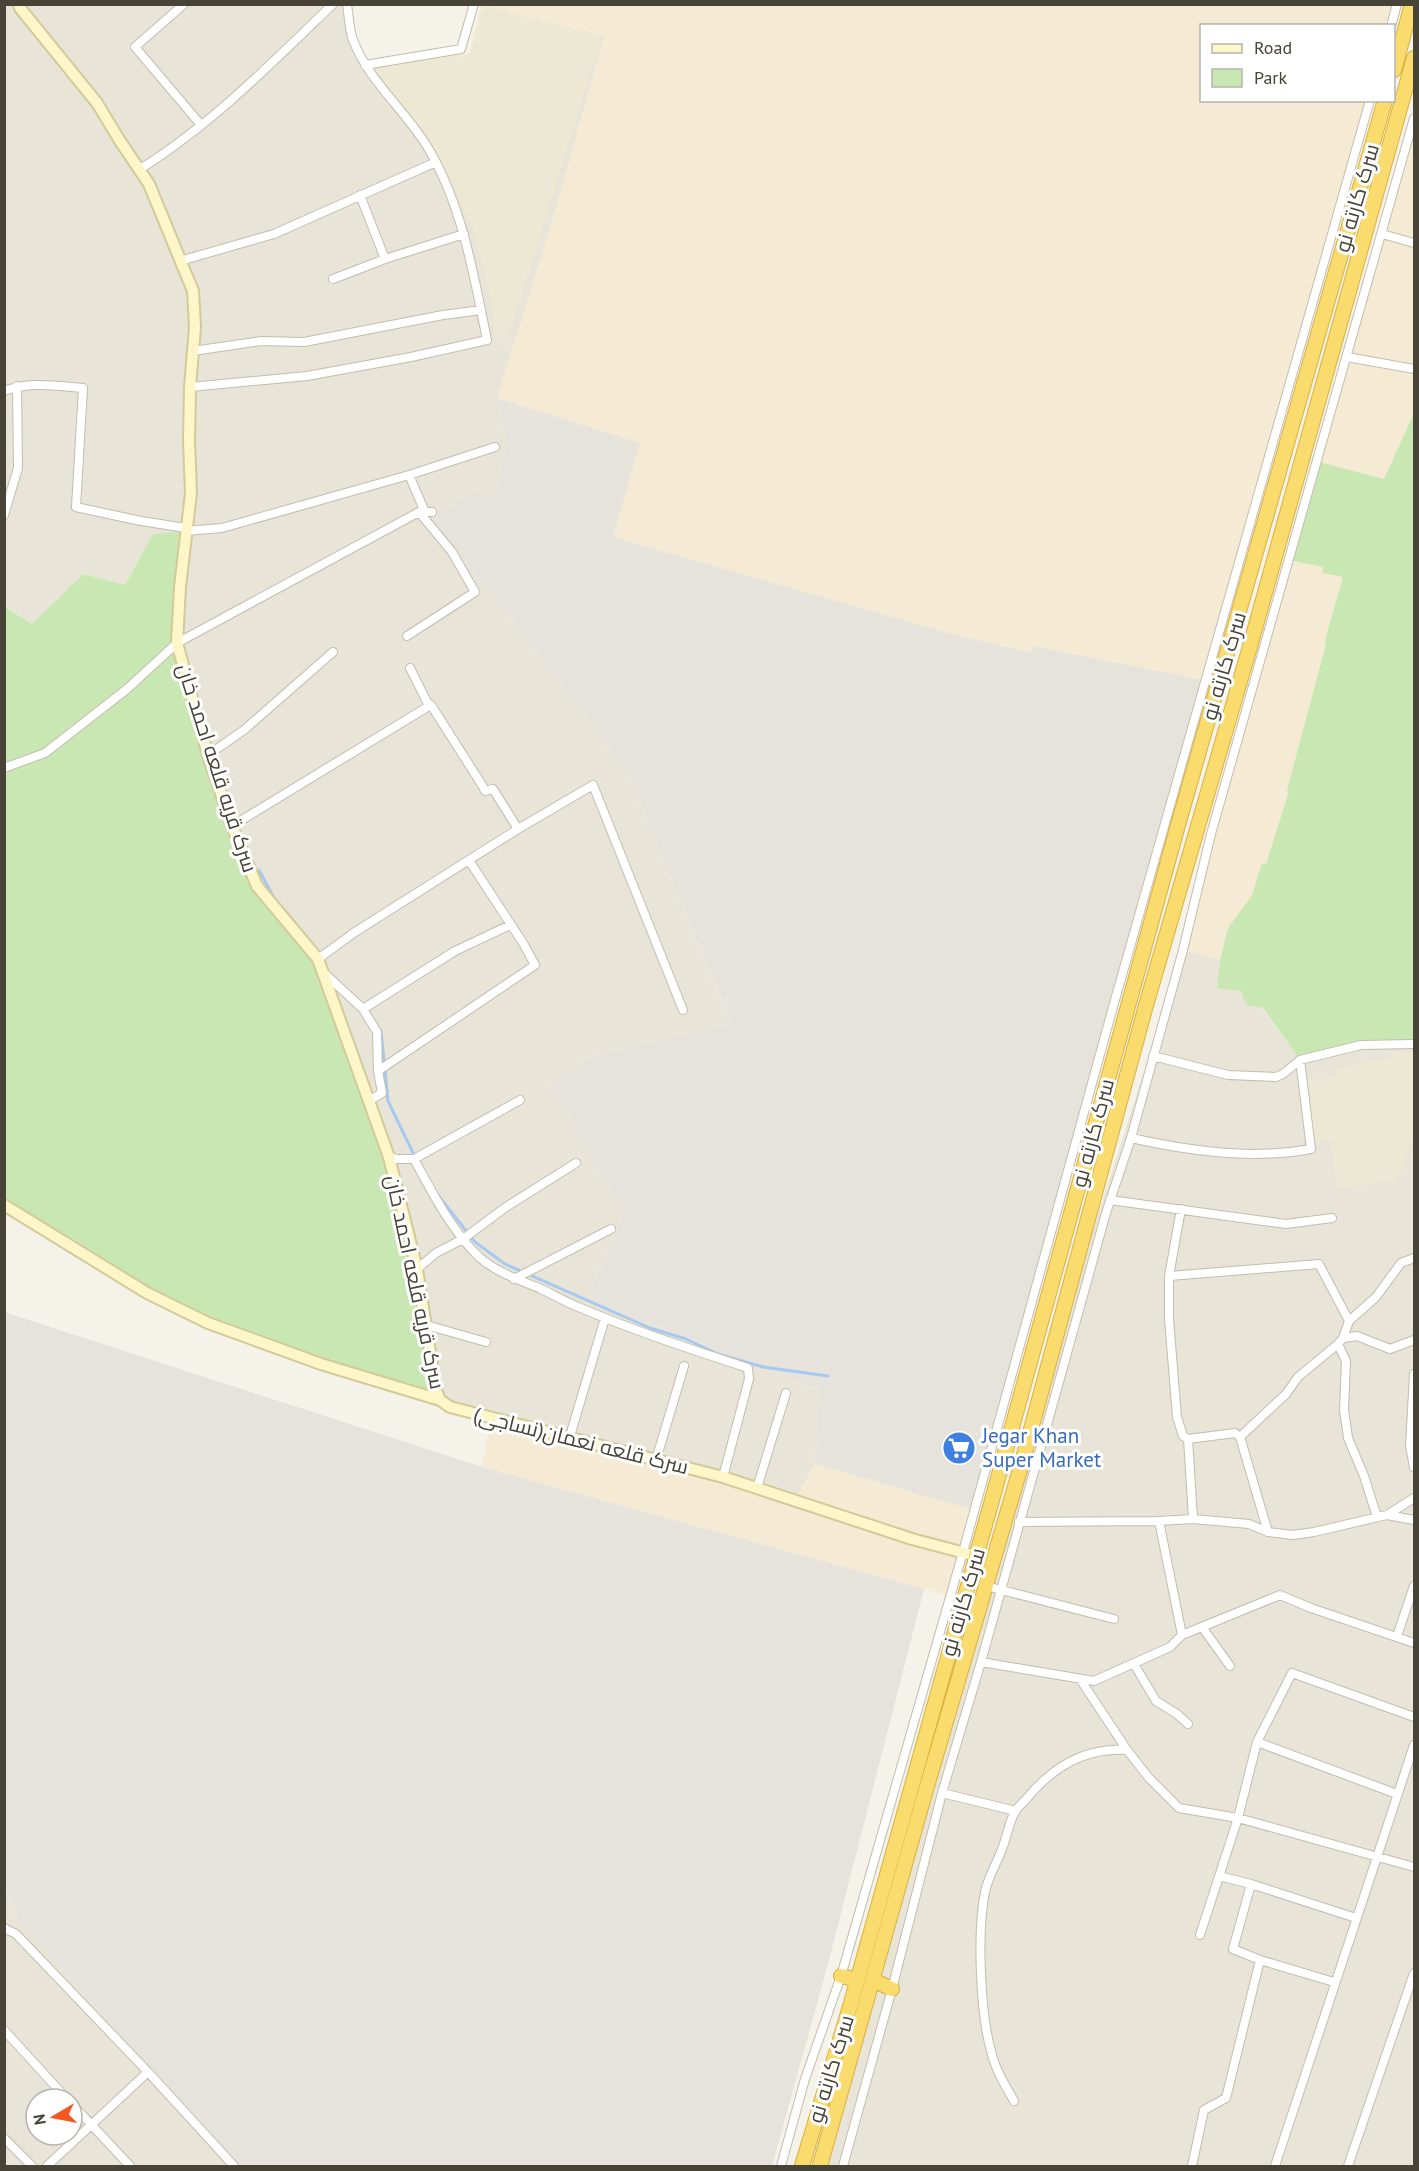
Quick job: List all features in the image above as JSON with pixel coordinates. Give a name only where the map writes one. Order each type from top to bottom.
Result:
[{"type":"highway","points":[[1395,66],[1412,4]]},
{"type":"highway","name":"سرک کارته نو","points":[[820,2166],[986,1586],[1046,1400],[1145,1009],[1414,58]]},
{"type":"highway","name":"سرک کارته نو","points":[[802,2166],[857,1980],[969,1554],[992,1500],[1178,825],[1384,102]]},
{"type":"highway","points":[[1246,591],[1264,594]]},
{"type":"highway","points":[[992,1500],[1010,1506]]},
{"type":"highway","points":[[841,1976],[857,1980]]},
{"type":"highway","points":[[873,1980],[892,1989]]},
{"type":"highway","points":[[839,2039],[855,2040]]},
{"type":"highway","points":[[814,2123],[832,2123]]},
{"type":"street","name":"سرک قریه قلعه احمد خان","points":[[19,4],[97,103],[140,169],[149,184],[193,291],[195,327],[190,387],[191,493],[177,643],[208,755],[232,826],[256,886],[319,964],[389,1157],[417,1269],[435,1390],[440,1400]]},
{"type":"street","points":[[184,4],[135,46],[201,125]]},
{"type":"street","points":[[140,169],[175,147],[240,94],[333,4]]},
{"type":"street","points":[[190,387],[306,376],[411,357],[487,340],[464,234],[436,162],[365,65],[353,39],[347,4]]},
{"type":"street","points":[[365,65],[461,49],[474,4]]},
{"type":"street","points":[[1392,24],[1397,4]]},
{"type":"street","points":[[781,2166],[805,2079],[841,1976],[969,1554],[1113,1007],[1203,687],[1219,640],[1369,102]]},
{"type":"street","points":[[843,2166],[892,1989],[942,1793],[1001,1590],[1019,1522],[1046,1400],[1131,1138],[1183,950],[1211,834],[1414,118]]},
{"type":"street","points":[[180,261],[274,234],[436,162]]},
{"type":"street","points":[[360,195],[385,259]]},
{"type":"street","points":[[333,279],[385,259],[464,234]]},
{"type":"street","points":[[1382,234],[1414,243]]},
{"type":"street","points":[[193,351],[261,342],[304,342],[443,315],[481,310]]},
{"type":"street","points":[[1347,357],[1414,369]]},
{"type":"street","points":[[4,391],[17,386],[38,384],[83,388],[76,507],[186,529],[222,528],[495,447]]},
{"type":"street","points":[[4,515],[18,468],[17,386]]},
{"type":"street","points":[[407,636],[475,592],[425,512],[409,474]]},
{"type":"street","points":[[4,768],[45,753],[127,688],[177,643],[425,512]]},
{"type":"street","points":[[208,755],[244,730],[333,652]]},
{"type":"street","points":[[410,668],[429,706],[431,705],[482,784],[484,791],[494,789],[518,829]]},
{"type":"street","points":[[232,826],[429,706]]},
{"type":"street","points":[[369,1101],[382,1093],[378,1071],[377,1032],[363,1009],[319,964],[355,932],[592,785],[682,1011]]},
{"type":"street","points":[[378,1071],[535,965],[470,862]]},
{"type":"street","points":[[363,1009],[454,951],[510,925]]},
{"type":"street","points":[[1153,1056],[1228,1075],[1280,1076],[1300,1060],[1361,1045],[1414,1044]]},
{"type":"street","points":[[1131,1138],[1174,1148],[1217,1152],[1281,1155],[1311,1149],[1300,1060]]},
{"type":"street","points":[[389,1157],[414,1159],[520,1100]]},
{"type":"street","points":[[414,1159],[463,1239],[481,1259],[514,1279],[605,1318],[748,1368],[749,1379],[723,1477]]},
{"type":"street","points":[[417,1269],[436,1253],[463,1239],[506,1207],[576,1163]]},
{"type":"street","points":[[1110,1200],[1286,1224],[1332,1218]]},
{"type":"street","name":"سرک قلعه نعمان(نساجی)","points":[[4,1205],[147,1293],[208,1323],[321,1364],[440,1400],[450,1407],[723,1477],[912,1539],[969,1554]]},
{"type":"street","points":[[1181,1209],[1169,1276],[1169,1319],[1178,1417],[1183,1436],[1188,1439],[1234,1433],[1240,1437],[1268,1532]]},
{"type":"street","points":[[514,1279],[611,1229]]},
{"type":"street","points":[[1377,1517],[1364,1476],[1348,1438],[1344,1410],[1346,1361],[1341,1341],[1349,1321],[1376,1297],[1401,1263],[1414,1258]]},
{"type":"street","points":[[1169,1276],[1319,1264],[1349,1321]]},
{"type":"street","points":[[570,1436],[605,1318]]},
{"type":"street","points":[[426,1325],[486,1342]]},
{"type":"street","points":[[1240,1437],[1286,1394],[1299,1377],[1341,1341],[1357,1336],[1390,1349],[1414,1340]]},
{"type":"street","points":[[656,1460],[684,1366]]},
{"type":"street","points":[[1414,1374],[1410,1446],[1414,1467]]},
{"type":"street","points":[[758,1488],[786,1393]]},
{"type":"street","points":[[1188,1439],[1193,1519]]},
{"type":"street","points":[[1019,1522],[1193,1519],[1249,1524],[1268,1532],[1293,1535],[1387,1515],[1414,1498]]},
{"type":"street","points":[[1387,1515],[1414,1520]]},
{"type":"street","points":[[1159,1521],[1182,1635]]},
{"type":"street","points":[[986,1586],[1114,1619]]},
{"type":"street","points":[[1397,1636],[1414,1586]]},
{"type":"street","points":[[981,1662],[1094,1681],[1170,1647],[1182,1635],[1280,1595],[1311,1608],[1414,1642]]},
{"type":"street","points":[[1202,1627],[1230,1666]]},
{"type":"street","points":[[1134,1664],[1156,1701],[1188,1724]]},
{"type":"street","points":[[1200,1935],[1238,1818],[1257,1742],[1292,1673],[1414,1717]]},
{"type":"street","points":[[1080,1679],[1127,1750],[1149,1778],[1179,1808],[1238,1818],[1379,1855],[1414,1867]]},
{"type":"street","points":[[1257,1742],[1397,1794]]},
{"type":"street","points":[[1275,2166],[1414,1745]]},
{"type":"street","points":[[1014,2101],[997,2069],[984,2015],[981,1916],[985,1889],[1016,1811],[1040,1783],[1059,1767],[1106,1749],[1127,1750]]},
{"type":"street","points":[[942,1793],[1016,1811]]},
{"type":"street","points":[[1219,1876],[1356,1918]]},
{"type":"street","points":[[1251,1884],[1233,1948],[1260,1960],[1334,1982]]},
{"type":"street","points":[[4,1928],[16,1934],[234,2166]]},
{"type":"street","points":[[1192,2166],[1204,2110],[1226,2098],[1260,1960]]},
{"type":"street","points":[[1348,2166],[1414,1973]]},
{"type":"street","points":[[4,2030],[56,2087]]},
{"type":"street","points":[[47,2166],[148,2072]]},
{"type":"street","points":[[84,2117],[130,2166]]},
{"type":"street","points":[[4,2138],[32,2166]]},
{"type":"shaded area","points":[[4,5],[347,5],[353,39],[365,65],[435,148],[582,30],[604,37],[551,226],[497,398],[507,443],[493,499],[428,521],[503,609],[628,774],[732,1026],[600,1053],[549,1083],[623,1213],[587,1299],[819,1390],[815,1464],[794,1501],[440,1400],[208,755],[153,534],[125,585],[83,574],[32,624],[5,606]]},
{"type":"shaded area","points":[[481,5],[1397,5],[1391,24],[1200,24],[1200,102],[1370,102],[1203,687],[1032,646],[1031,653],[949,633],[613,537],[640,443],[497,398],[551,226],[604,37],[582,30],[435,148],[365,65],[469,53]]},
{"type":"shaded area","points":[[483,5],[602,37],[508,339],[494,335],[492,302],[472,226],[436,152],[369,67],[470,55]]},
{"type":"shaded area","points":[[1414,118],[1414,415],[1384,479],[1316,461]]},
{"type":"shaded area","points":[[497,398],[640,443],[613,537],[949,633],[1031,653],[1033,646],[1204,680],[974,1510],[815,1464],[819,1390],[587,1299],[623,1213],[549,1083],[600,1053],[732,1025],[628,774],[503,609],[428,521],[476,492],[493,498],[507,443]]},
{"type":"shaded area","points":[[1289,560],[1323,567],[1322,573],[1343,577],[1324,642],[1326,643],[1288,790],[1290,791],[1266,865],[1262,864],[1252,895],[1229,928],[1220,960],[1183,950]]},
{"type":"shaded area","points":[[1183,950],[1220,960],[1217,987],[1241,991],[1262,1008],[1300,1060],[1361,1045],[1414,1044],[1414,2166],[793,2166]]},
{"type":"shaded area","points":[[1389,1051],[1414,1052],[1414,1136],[1396,1182],[1337,1187],[1330,1139],[1313,1143],[1309,1080],[1335,1077],[1336,1068],[1388,1058]]},
{"type":"shaded area","points":[[4,1312],[482,1467],[924,1589],[828,1964],[772,2166],[235,2166],[19,1920],[5,1889]]},
{"type":"shaded area","points":[[491,1419],[794,1501],[815,1464],[974,1510],[950,1596],[482,1467]]},
{"type":"shaded area","points":[[4,1889],[19,1920],[235,2166],[5,2166]]},
{"type":"green space","points":[[1413,415],[1414,1044],[1361,1045],[1300,1060],[1263,1008],[1246,1005],[1241,991],[1217,988],[1220,960],[1228,928],[1252,895],[1262,863],[1266,864],[1289,791],[1287,790],[1326,644],[1324,643],[1343,577],[1322,573],[1323,567],[1289,560],[1316,461],[1384,479]]},
{"type":"green space","points":[[186,531],[177,643],[256,886],[318,959],[389,1157],[440,1400],[208,1323],[5,1205],[4,606],[32,624],[83,574],[125,585],[153,534]]},
{"type":"waterway","points":[[259,870],[276,902]]},
{"type":"waterway","points":[[378,1028],[381,1031],[388,1101],[415,1157]]},
{"type":"waterway","points":[[437,1194],[475,1242],[505,1264],[650,1328],[686,1339],[718,1354],[763,1367],[828,1376]]},
{"type":"place","name":"Jegar Khan Super Market","points":[[959,1448]]}]
